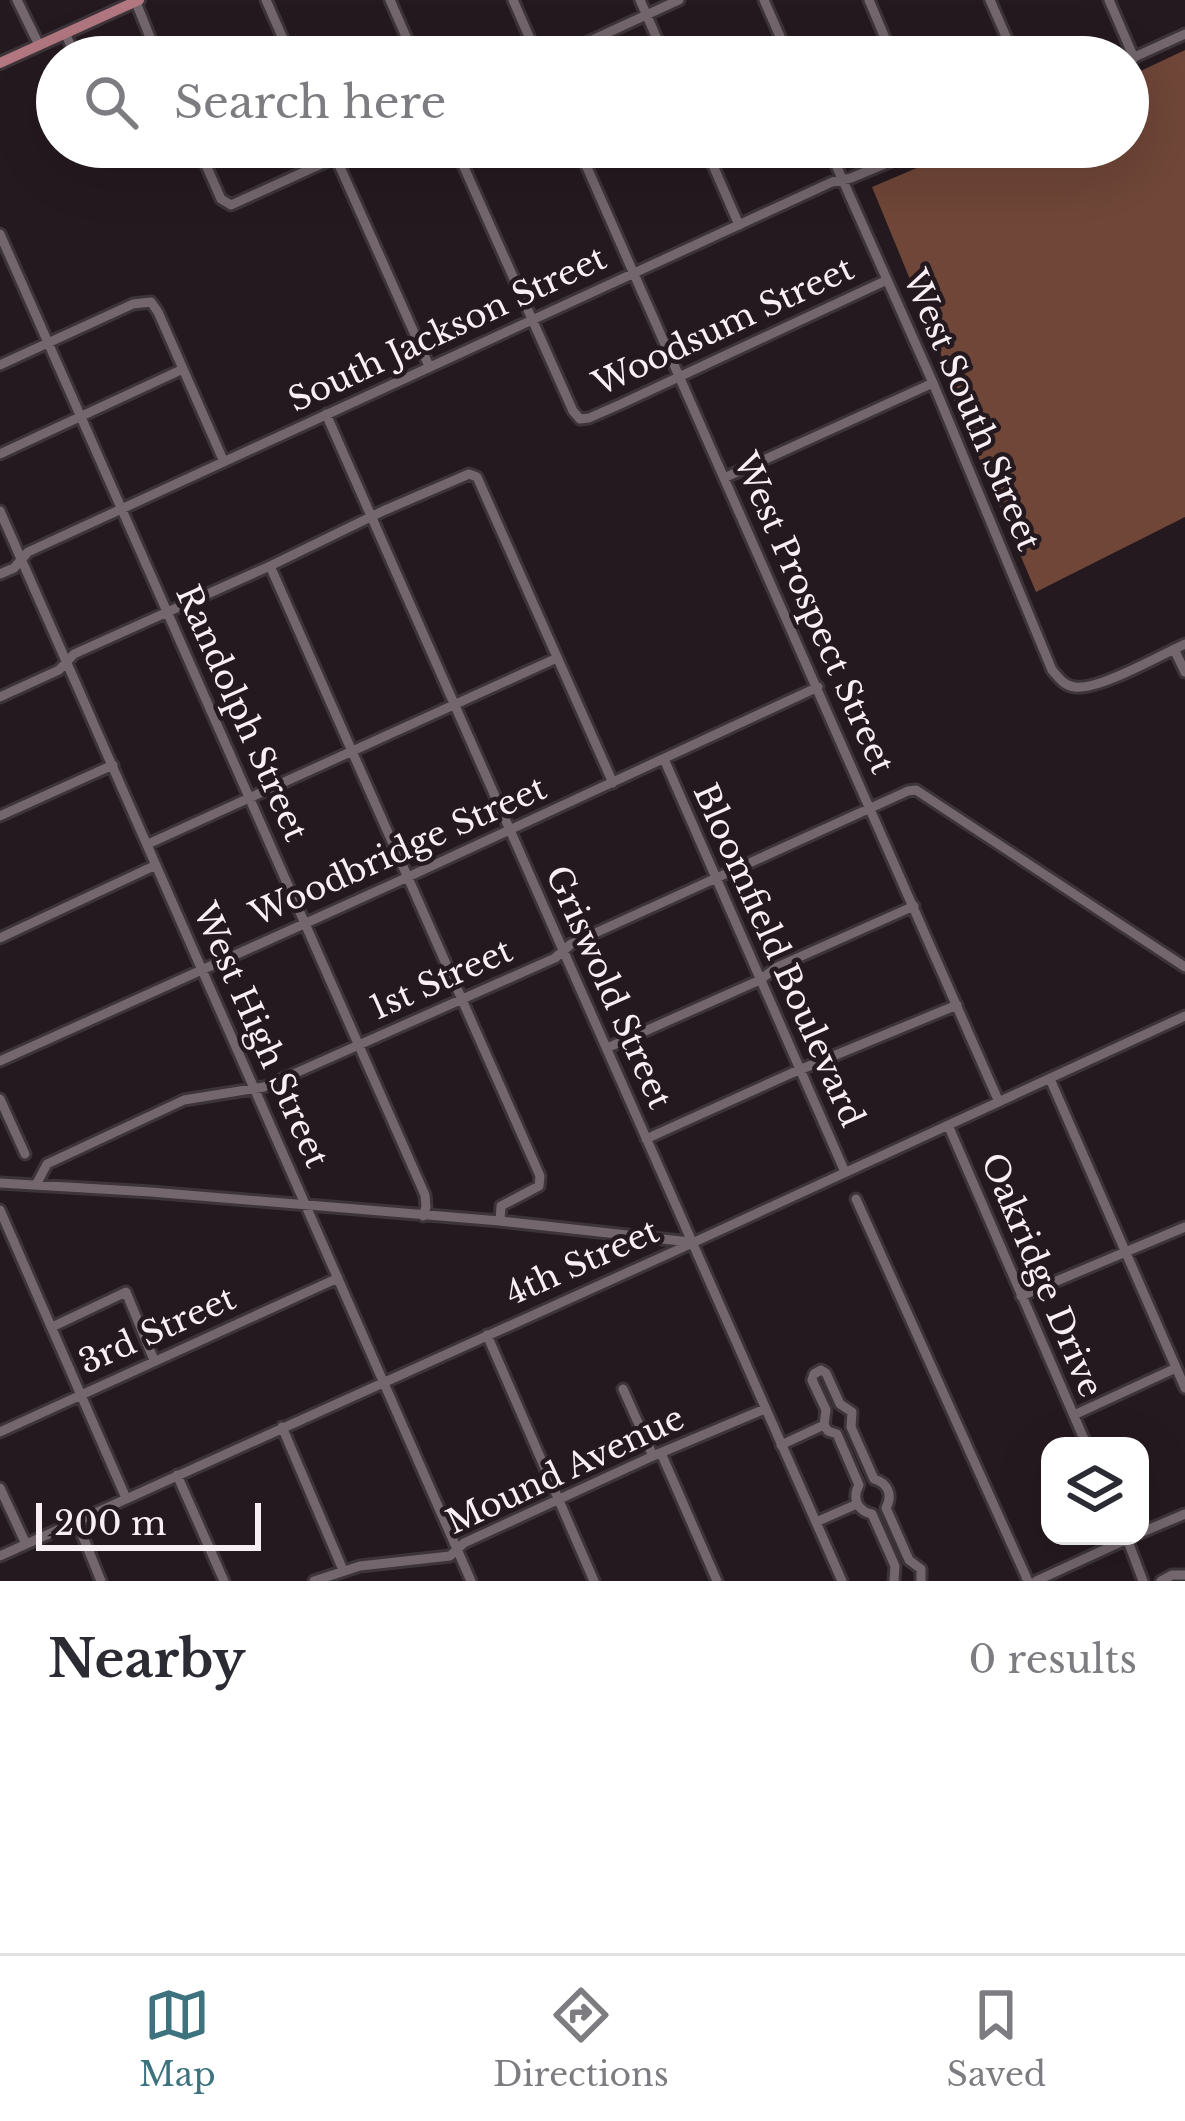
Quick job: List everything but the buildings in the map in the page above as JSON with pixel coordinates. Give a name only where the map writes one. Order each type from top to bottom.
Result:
[{"type":"main road","points":[[58,36],[137,0]]},
{"type":"main road","points":[[0,63],[36,46]]},
{"type":"street","points":[[17,0],[36,39]]},
{"type":"street","points":[[137,0],[150,36]]},
{"type":"street","points":[[266,0],[282,36]]},
{"type":"street","points":[[390,0],[406,36]]},
{"type":"street","points":[[513,0],[529,36]]},
{"type":"street","points":[[640,0],[656,36]]},
{"type":"street","points":[[601,36],[679,0]]},
{"type":"street","points":[[764,0],[780,36]]},
{"type":"street","points":[[868,0],[884,36]]},
{"type":"street","points":[[990,0],[1006,36]]},
{"type":"street","points":[[1109,0],[1122,36]]},
{"type":"street","points":[[1149,51],[1185,34]]},
{"type":"street","points":[[207,168],[228,204],[303,168]]},
{"type":"street","points":[[340,168],[429,366]]},
{"type":"street","points":[[464,168],[531,320]]},
{"type":"street","name":"West Prospect Street","points":[[587,168],[999,1102]]},
{"type":"street","points":[[714,168],[739,225]]},
{"type":"street","name":"West South Street","points":[[838,168],[1052,670],[1066,685],[1080,688],[1179,646]]},
{"type":"street","name":"South Jackson Street","points":[[0,574],[28,552],[121,508],[832,182],[873,168]]},
{"type":"street","name":"Randolph Street","points":[[0,234],[425,1195],[423,1216]]},
{"type":"street","name":"Woodsum Street","points":[[531,320],[580,418],[621,404],[887,280]]},
{"type":"street","points":[[0,365],[133,304],[151,302],[224,461]]},
{"type":"street","points":[[0,454],[183,370]]},
{"type":"street","points":[[724,478],[933,383]]},
{"type":"street","name":"Griswold Street","points":[[326,414],[842,1581]]},
{"type":"street","points":[[0,697],[59,670],[74,654],[469,474],[477,477],[613,783]]},
{"type":"street","name":"West High Street","points":[[0,511],[471,1581]]},
{"type":"street","points":[[270,566],[541,1181],[501,1206],[500,1221]]},
{"type":"street","points":[[1179,646],[1185,672]]},
{"type":"street","points":[[148,844],[557,658]]},
{"type":"street","name":"Woodbridge Street","points":[[0,1060],[818,687]]},
{"type":"street","name":"Bloomfield Boulevard","points":[[664,759],[845,1172]]},
{"type":"street","points":[[0,816],[113,765]]},
{"type":"street","name":"1st Street","points":[[35,1185],[47,1164],[184,1100],[255,1090],[359,1046],[908,790],[916,790],[1185,968]]},
{"type":"street","points":[[0,938],[156,865]]},
{"type":"street","points":[[607,1048],[914,906]]},
{"type":"street","points":[[646,1139],[957,1005]]},
{"type":"street","name":"4th Street","points":[[0,1556],[1185,1016]]},
{"type":"street","points":[[1050,1078],[1185,1388]]},
{"type":"street","points":[[0,1099],[25,1154]]},
{"type":"street","name":"Oakridge Drive","points":[[948,1125],[1084,1437]]},
{"type":"street","points":[[0,1183],[500,1221],[690,1242]]},
{"type":"street","points":[[856,1199],[1032,1581],[1112,1545]]},
{"type":"street","points":[[0,1210],[126,1498]]},
{"type":"street","points":[[1022,1296],[1185,1227]]},
{"type":"street","name":"3rd Street","points":[[0,1432],[338,1279]]},
{"type":"street","points":[[52,1327],[126,1292],[154,1360]]},
{"type":"street","points":[[488,1335],[594,1581]]},
{"type":"street","points":[[1074,1415],[1176,1368]]},
{"type":"street","points":[[851,1427],[838,1434],[824,1426],[826,1410],[812,1380],[818,1371],[826,1373],[840,1404],[852,1412],[851,1427],[874,1479],[889,1490],[886,1508],[872,1514],[861,1510],[855,1496],[860,1485],[874,1479]]},
{"type":"street","points":[[622,1389],[717,1581]]},
{"type":"street","points":[[826,1410],[840,1404]]},
{"type":"street","name":"Mound Avenue","points":[[314,1581],[343,1570],[450,1556],[464,1543],[765,1408]]},
{"type":"street","points":[[781,1445],[824,1426]]},
{"type":"street","points":[[282,1427],[343,1570]]},
{"type":"street","points":[[838,1434],[860,1485]]},
{"type":"street","points":[[177,1474],[224,1581]]},
{"type":"street","points":[[0,1488],[26,1544]]},
{"type":"street","points":[[816,1522],[857,1504]]},
{"type":"street","points":[[886,1508],[909,1560],[921,1569],[921,1581]]},
{"type":"street","points":[[872,1514],[895,1566],[894,1581]]},
{"type":"street","points":[[1149,1529],[1185,1514]]},
{"type":"street","points":[[77,1522],[101,1581]]},
{"type":"street","points":[[1134,1545],[1143,1581]]},
{"type":"street","points":[[895,1566],[909,1560]]},
{"type":"street","points":[[365,1566],[372,1581]]},
{"type":"street","points":[[1161,1581],[1185,1574]]},
{"type":"shaded area","points":[[1185,50],[1185,517],[1036,592],[953,397],[951,379],[872,187],[917,168],[1149,168],[1149,67]]}]
